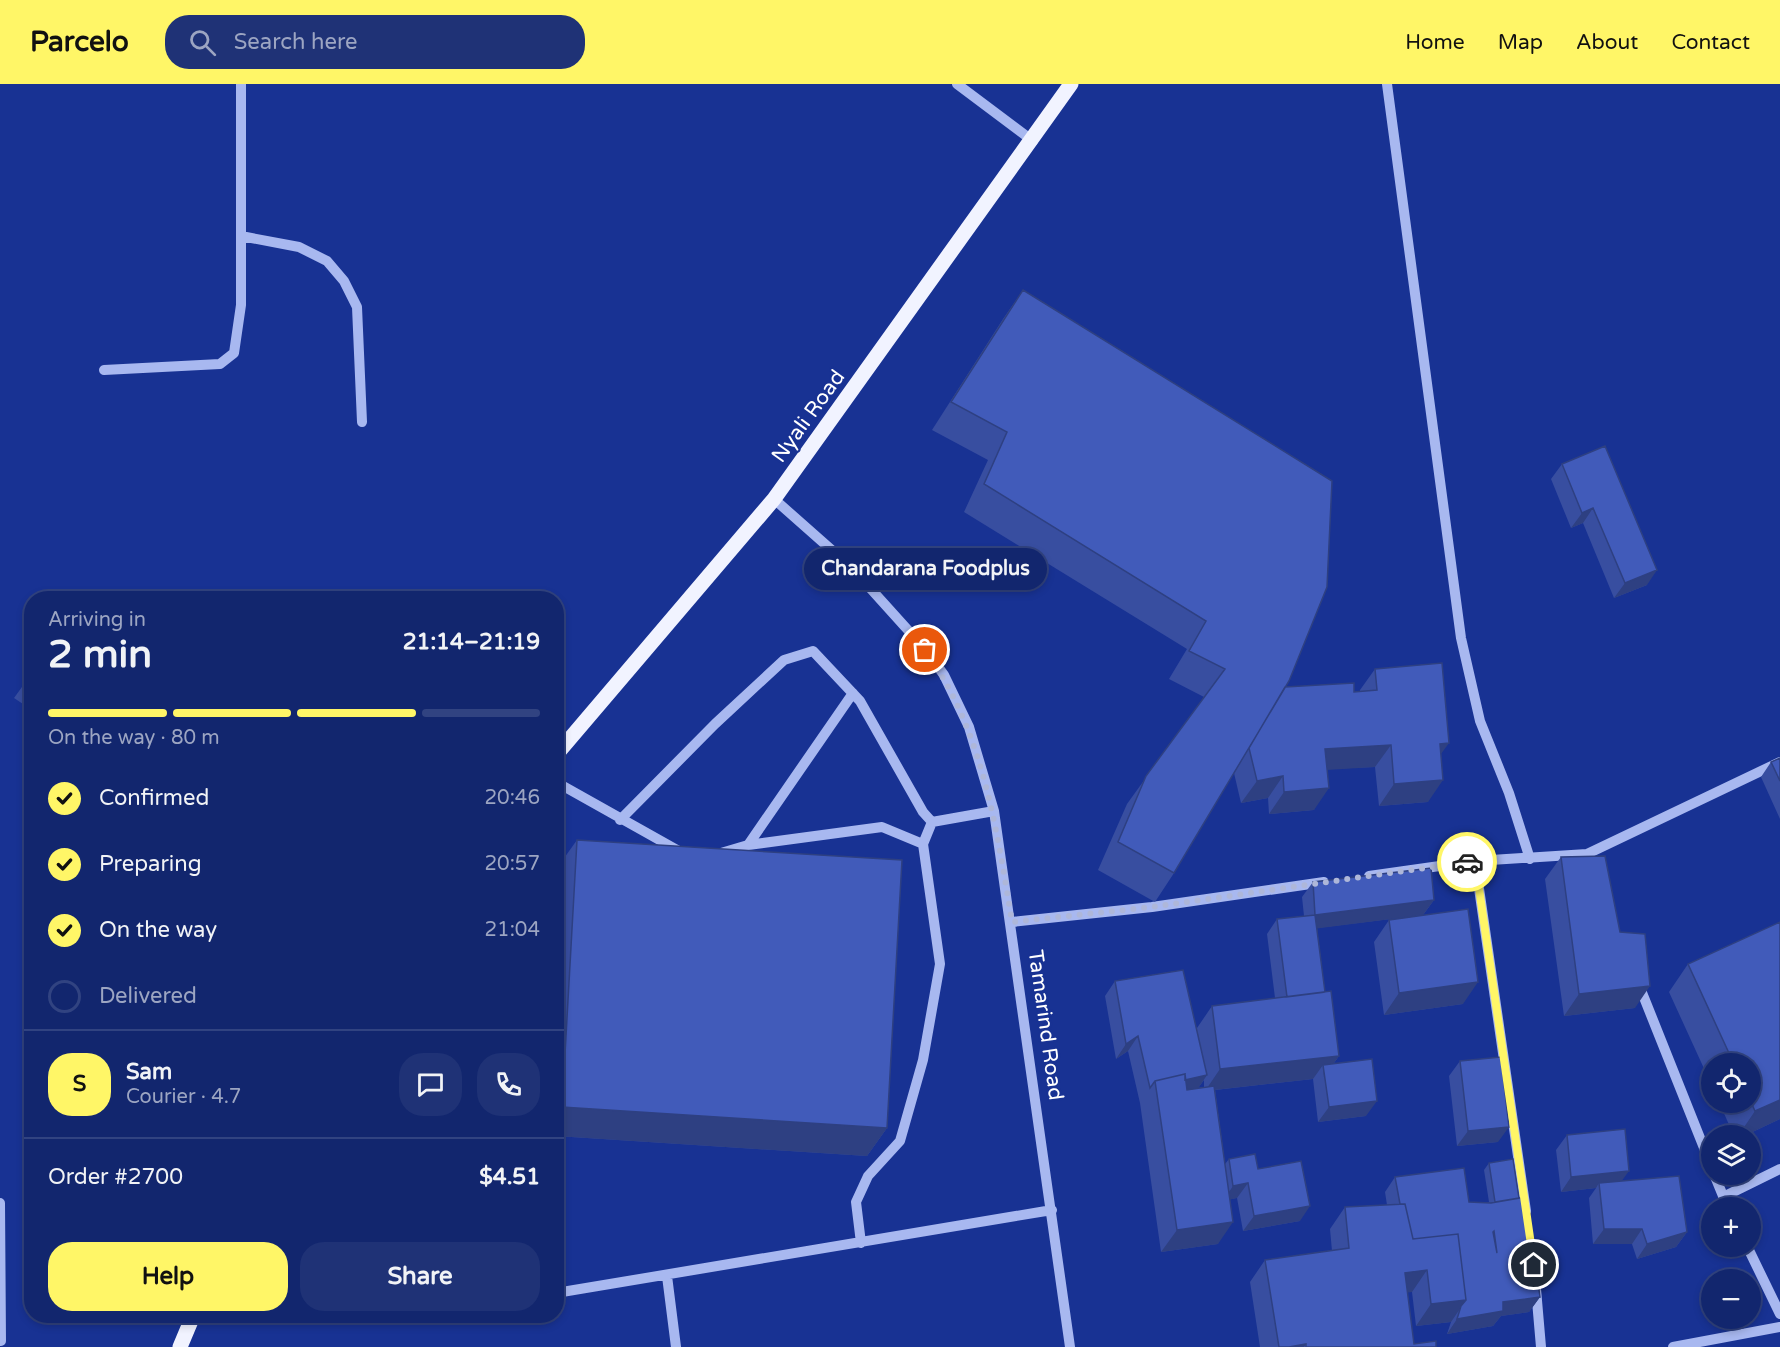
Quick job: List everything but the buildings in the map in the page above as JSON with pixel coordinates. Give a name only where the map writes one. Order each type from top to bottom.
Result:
[{"type":"main road","name":"Nyali Road","points":[[564,746],[774,499],[1033,141],[1071,84]]},
{"type":"main road","points":[[180,1347],[190,1323]]},
{"type":"street","points":[[104,370],[220,364],[234,353],[241,305],[241,84]]},
{"type":"street","points":[[957,84],[1033,141]]},
{"type":"street","points":[[1387,84],[1461,638],[1480,721],[1509,793],[1530,859]]},
{"type":"street","points":[[241,236],[299,248],[327,261],[344,281],[357,308],[362,422]]},
{"type":"street","name":"Tamarind Road","points":[[774,499],[852,568],[925,650],[944,675],[969,727],[994,811],[1012,922],[1070,1347]]},
{"type":"street","points":[[620,820],[715,724],[784,660],[813,651],[860,701],[922,812],[932,822]]},
{"type":"street","points":[[748,845],[853,693]]},
{"type":"street","points":[[1357,878],[1475,861],[1589,859],[1780,762]]},
{"type":"street","points":[[564,788],[688,856]]},
{"type":"street","points":[[932,822],[994,811]]},
{"type":"street","points":[[861,1243],[856,1202],[868,1176],[900,1141],[923,1060],[940,963],[923,844],[932,822]]},
{"type":"street","points":[[708,858],[748,845],[882,827],[923,844]]},
{"type":"street","points":[[1475,861],[1527,1219]]},
{"type":"street","points":[[1012,922],[1152,907],[1333,881]]},
{"type":"street","points":[[1634,973],[1701,1140]]},
{"type":"street","points":[[1734,1197],[1780,1170]]},
{"type":"street","points":[[0,1203],[0,1341],[10,1347]]},
{"type":"street","points":[[564,1292],[1052,1210]]},
{"type":"street","points":[[1752,1257],[1780,1314]]},
{"type":"street","points":[[666,1276],[676,1347]]},
{"type":"street","points":[[1535,1276],[1541,1347]]},
{"type":"street","points":[[1673,1347],[1780,1327]]},
{"type":"way so far","points":[[925,650],[944,675],[969,727],[994,811],[1012,922],[1152,907],[1467,862]]},
{"type":"place","name":"Chandarana Foodplus","points":[[925,650]]},
{"type":"route","points":[[1467,862],[1475,861],[1534,1265]]}]
